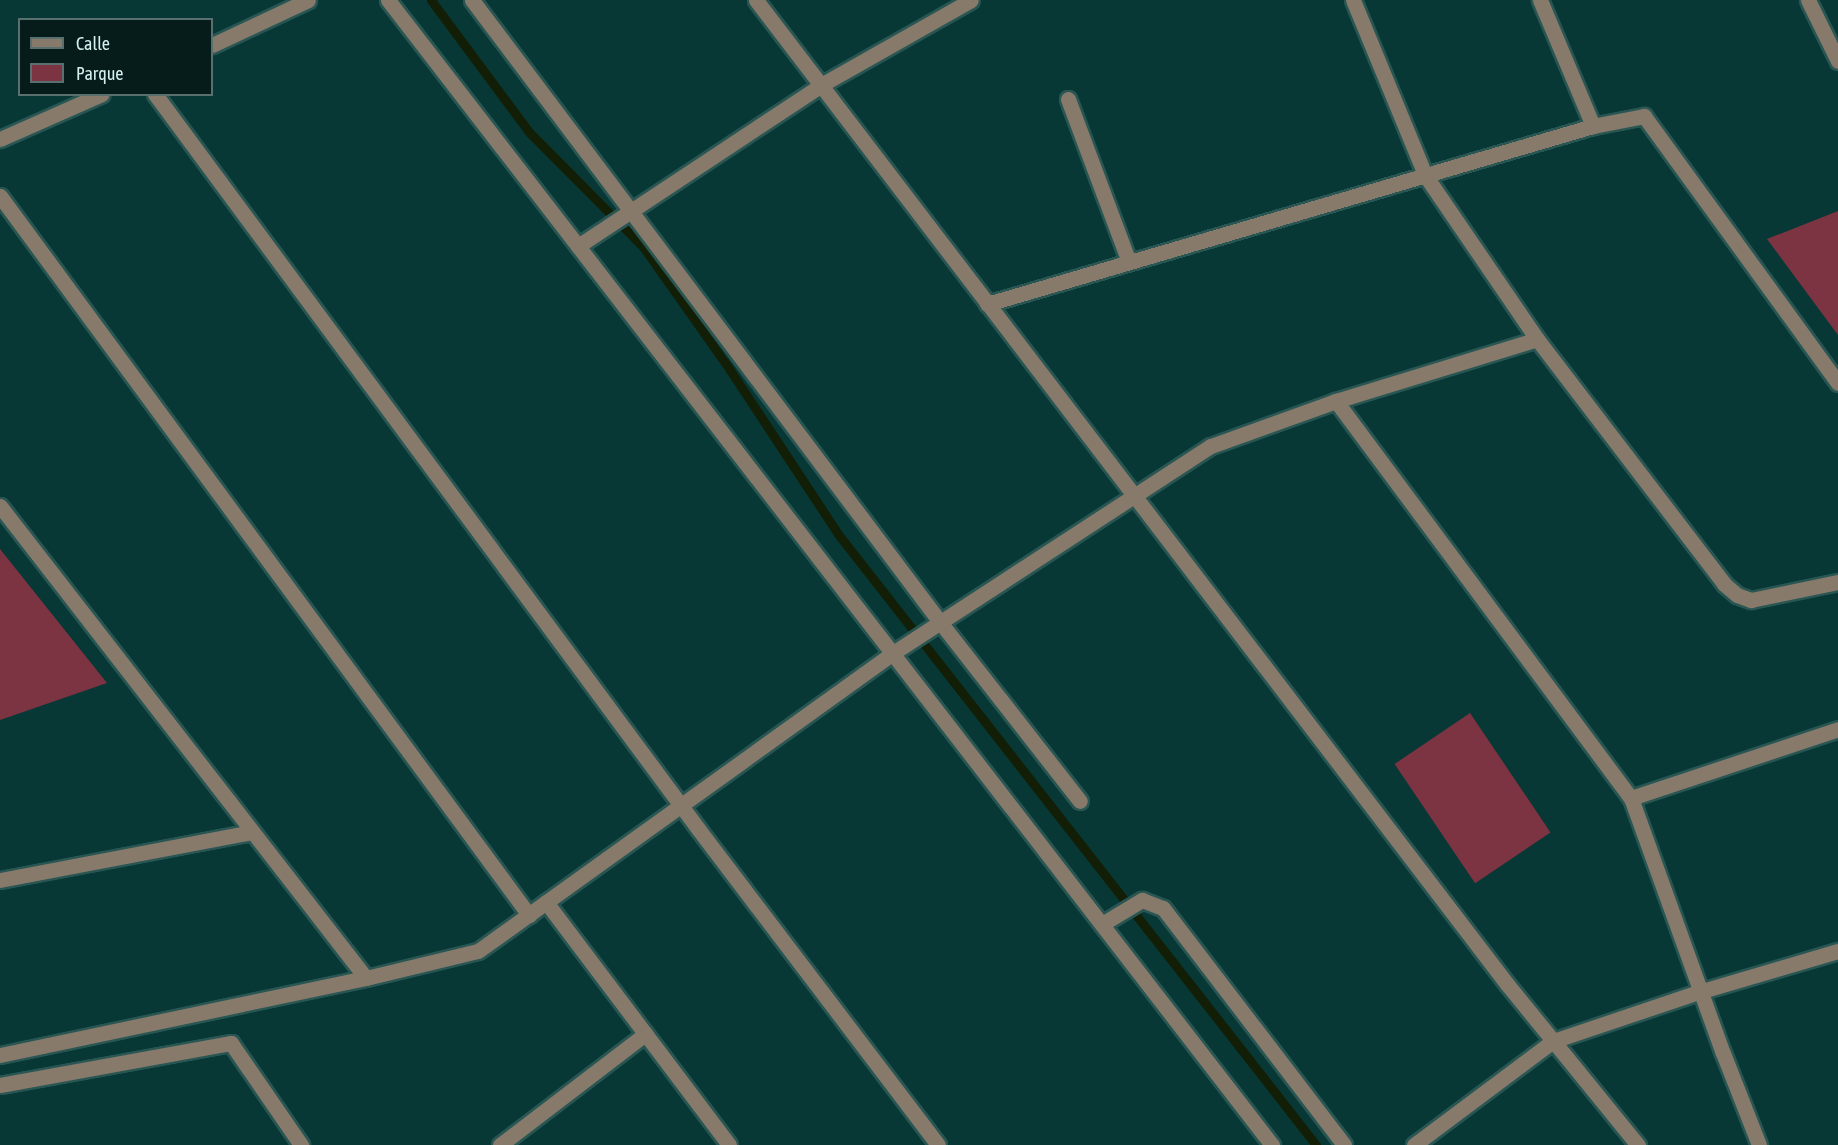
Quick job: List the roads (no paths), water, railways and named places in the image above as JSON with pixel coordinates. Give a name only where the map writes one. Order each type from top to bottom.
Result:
[{"type":"street","points":[[213,45],[308,0]]},
{"type":"street","points":[[388,0],[1272,1145]]},
{"type":"street","points":[[471,0],[940,622],[1080,801]]},
{"type":"street","points":[[756,0],[1133,497],[1553,1041],[1638,1145]]},
{"type":"street","points":[[578,246],[820,85],[970,0]]},
{"type":"street","points":[[1353,0],[1425,175],[1537,339],[1724,584],[1737,595],[1751,600],[1838,582]]},
{"type":"street","points":[[1540,0],[1593,126]]},
{"type":"street","points":[[1808,0],[1838,61]]},
{"type":"street","points":[[0,139],[97,96]]},
{"type":"street","points":[[155,96],[681,805],[938,1145]]},
{"type":"street","points":[[1068,99],[1129,262]]},
{"type":"street","points":[[987,304],[1593,126],[1644,117],[1837,381]]},
{"type":"street","points":[[0,196],[529,915]]},
{"type":"street","points":[[0,1055],[366,978],[478,951],[893,653],[1211,446],[1336,401],[1537,339]]},
{"type":"street","points":[[1336,401],[1631,798],[1723,1053],[1760,1145]]},
{"type":"street","points":[[0,506],[6,523],[366,978]]},
{"type":"street","points":[[1631,798],[1838,729]]},
{"type":"street","points":[[0,880],[251,831]]},
{"type":"street","points":[[1102,924],[1142,900],[1163,908],[1344,1145]]},
{"type":"street","points":[[546,902],[729,1145]]},
{"type":"street","points":[[1414,1145],[1553,1041],[1702,991],[1838,951]]},
{"type":"street","points":[[503,1144],[645,1034]]},
{"type":"street","points":[[0,1085],[231,1043],[301,1145]]},
{"type":"waterway","points":[[431,0],[529,132],[644,248],[730,370],[838,534],[1316,1145]]}]
